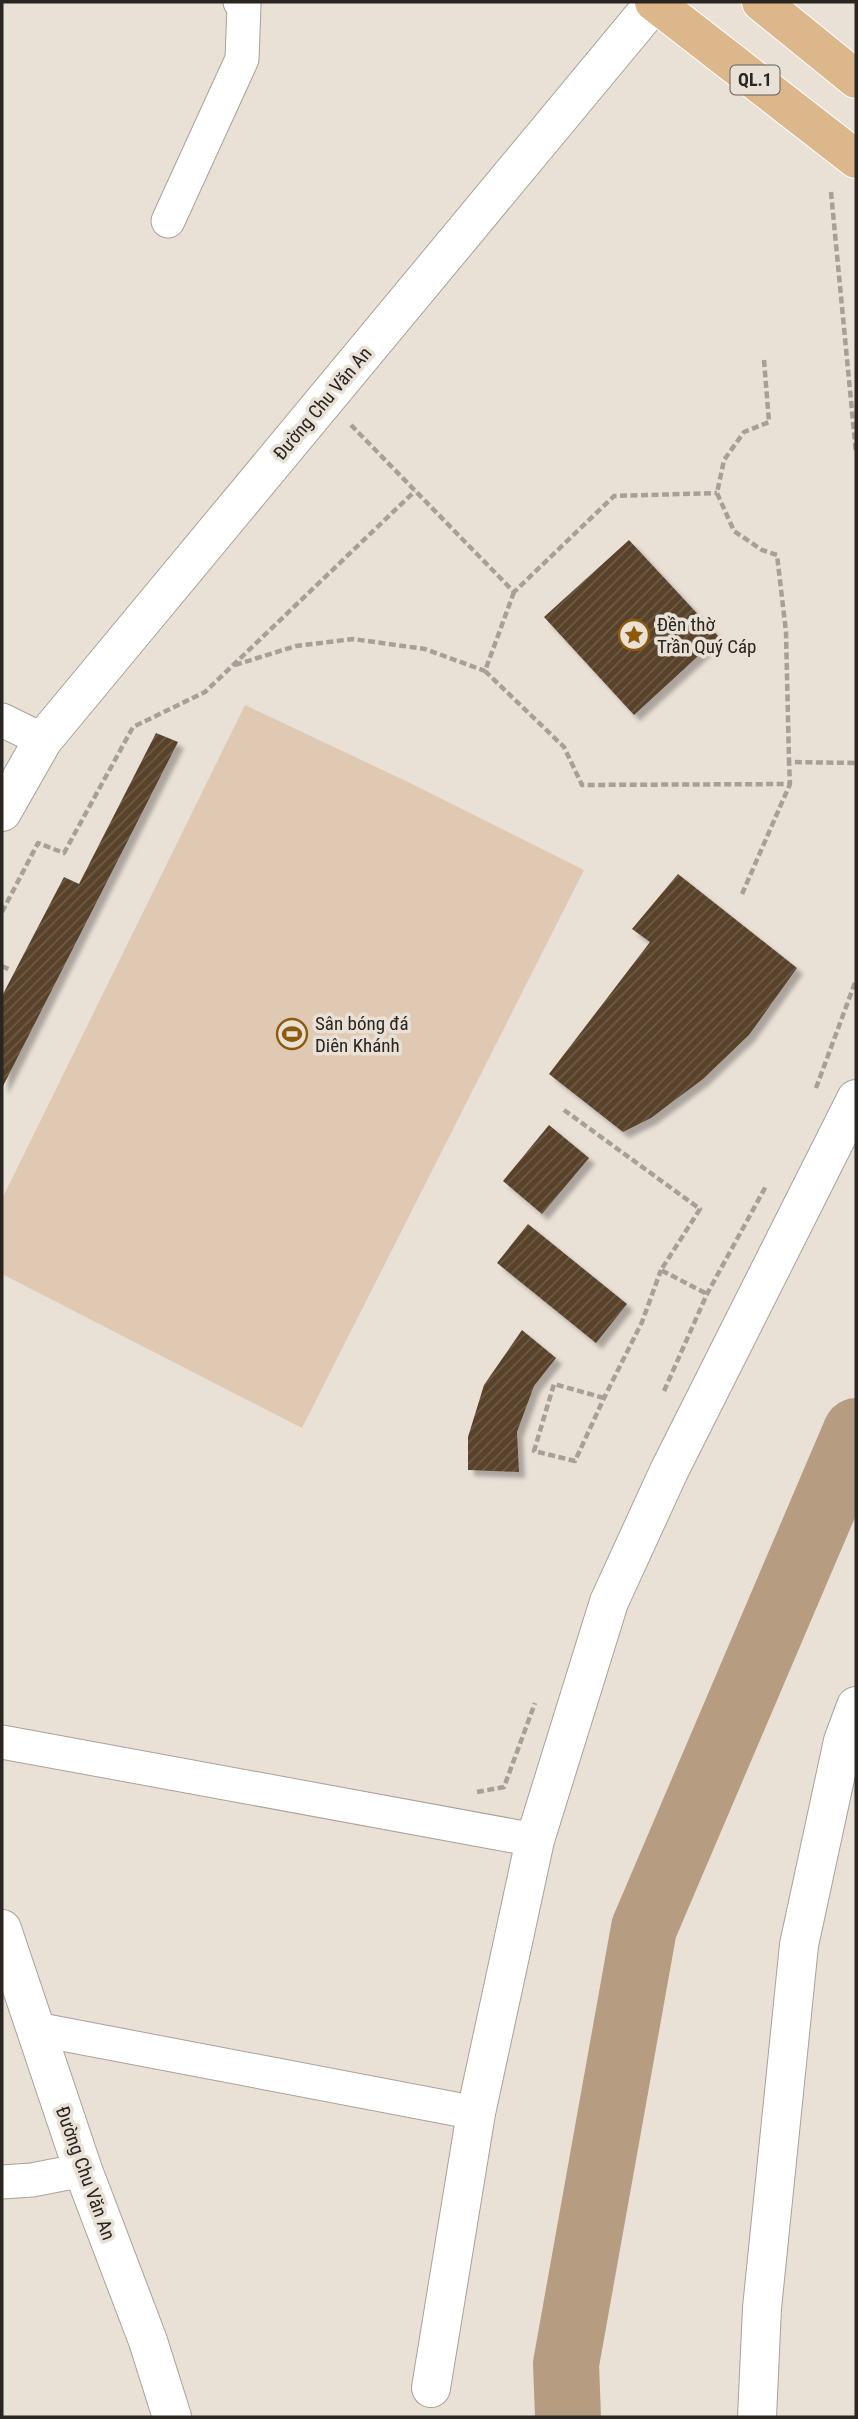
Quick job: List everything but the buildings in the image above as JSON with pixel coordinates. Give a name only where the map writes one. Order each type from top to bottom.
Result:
[{"type":"main road","name":"QL.1","points":[[654,2],[856,159]]},
{"type":"main road","points":[[761,2],[856,79]]},
{"type":"street","points":[[168,221],[242,59],[244,6],[240,2]]},
{"type":"street","name":"Đường Chu Văn An","points":[[2,812],[43,740],[654,2]]},
{"type":"street","points":[[2,720],[43,740]]},
{"type":"street","points":[[431,2388],[476,2113],[535,1840],[609,1602],[669,1471],[856,1099]]},
{"type":"street","points":[[757,2417],[762,2308],[799,1945],[843,1741],[856,1706]]},
{"type":"street","points":[[2,1742],[535,1840]]},
{"type":"street","name":"Đường Chu Văn An","points":[[2,1929],[83,2170],[148,2341],[172,2417]]},
{"type":"street","points":[[36,2029],[476,2113]]},
{"type":"street","points":[[2,2182],[32,2180],[83,2170]]},
{"type":"path","points":[[831,192],[856,453]]},
{"type":"path","points":[[742,894],[790,784],[786,632],[777,555],[762,550],[734,531],[717,492],[724,460],[744,432],[769,422],[764,360]]},
{"type":"path","points":[[349,423],[513,592]]},
{"type":"path","points":[[2,912],[38,842],[64,853],[133,727],[205,692],[415,491]]},
{"type":"path","points":[[485,671],[513,592],[614,496],[717,492]]},
{"type":"path","points":[[232,666],[296,646],[353,639],[425,649],[485,671],[564,747],[582,785],[790,784]]},
{"type":"path","points":[[789,762],[856,764]]},
{"type":"path","points":[[2,966],[10,970]]},
{"type":"path","points":[[811,1100],[856,980]]},
{"type":"path","points":[[564,1110],[700,1209],[661,1270],[642,1322],[575,1461],[534,1451],[554,1384],[604,1398]]},
{"type":"path","points":[[661,1395],[707,1294],[767,1185]]},
{"type":"path","points":[[661,1270],[707,1294]]},
{"type":"path","points":[[468,1794],[504,1787],[540,1690]]},
{"type":"shaded area","name":"Sân bóng đá Diên Khánh","points":[[245,705],[584,870],[302,1428],[2,1274],[2,1199]]},
{"type":"waterway","points":[[568,2417],[566,2364],[644,1928],[856,1431]]},
{"type":"place","name":"Đền thờ Trần Quý Cáp","points":[[634,635]]},
{"type":"place","name":"Sân bóng đá Diên Khánh","points":[[292,1034]]}]
